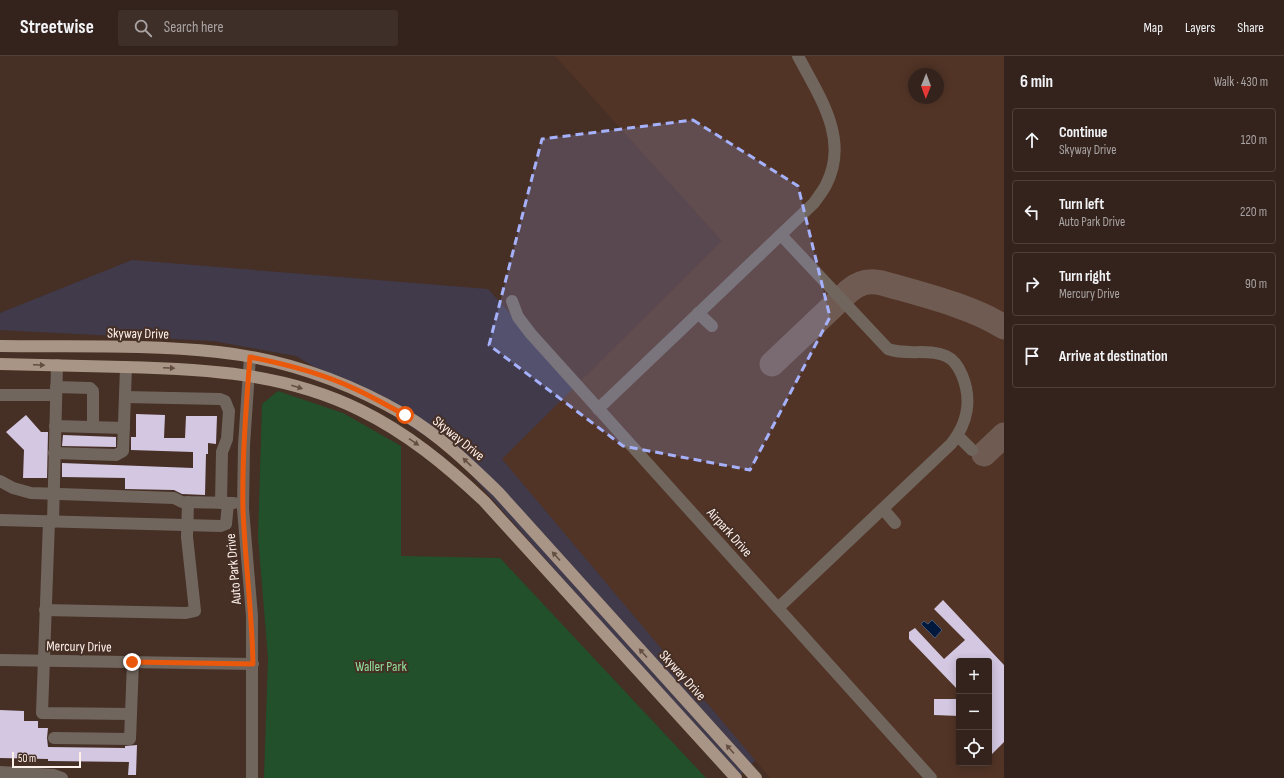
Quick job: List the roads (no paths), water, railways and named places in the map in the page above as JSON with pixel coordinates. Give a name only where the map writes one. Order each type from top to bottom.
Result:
[{"type":"main road","name":"Skyway Drive","points":[[0,346],[175,349],[218,352],[250,357],[282,364],[353,388],[405,415],[459,454],[498,492],[756,778]]},
{"type":"main road","points":[[0,364],[184,369],[248,375],[316,393],[360,410],[397,430],[422,447],[454,473],[489,507],[736,778]]},
{"type":"street","points":[[598,409],[814,203],[826,185],[833,165],[835,144],[832,124],[798,56]]},
{"type":"street","points":[[778,608],[884,510],[958,436],[964,423],[968,403],[967,387],[956,365],[948,356],[938,354],[896,352],[888,349],[780,235]]},
{"type":"street","name":"Airpark Drive","points":[[512,301],[518,317],[531,334],[931,778]]},
{"type":"street","points":[[698,313],[712,326]]},
{"type":"street","name":"Auto Park Drive","points":[[250,357],[244,452],[244,503],[252,616],[252,778]]},
{"type":"street","points":[[57,365],[53,494],[45,610],[42,713],[131,714]]},
{"type":"street","points":[[54,453],[120,454],[123,451],[126,367]]},
{"type":"street","points":[[0,395],[90,388],[93,391],[93,427]]},
{"type":"street","points":[[0,520],[224,525],[227,520],[224,503],[222,452],[226,443],[228,432],[229,411],[225,401],[220,399],[125,397]]},
{"type":"street","points":[[55,426],[124,428]]},
{"type":"street","points":[[958,436],[972,450]]},
{"type":"street","points":[[222,452],[244,452]]},
{"type":"street","points":[[0,481],[26,493],[174,498],[182,502],[244,503]]},
{"type":"street","points":[[45,610],[186,613],[196,611],[187,525],[188,502]]},
{"type":"street","points":[[884,510],[895,523]]},
{"type":"street","name":"Mercury Drive","points":[[0,660],[253,664]]},
{"type":"street","points":[[54,738],[130,739],[132,662]]},
{"type":"street","points":[[0,772],[54,775],[62,778]]},
{"type":"water","points":[[932,620],[942,630],[935,638],[921,624],[924,621],[928,624]]},
{"type":"park label","name":"Waller Park","points":[[381,666]]}]
